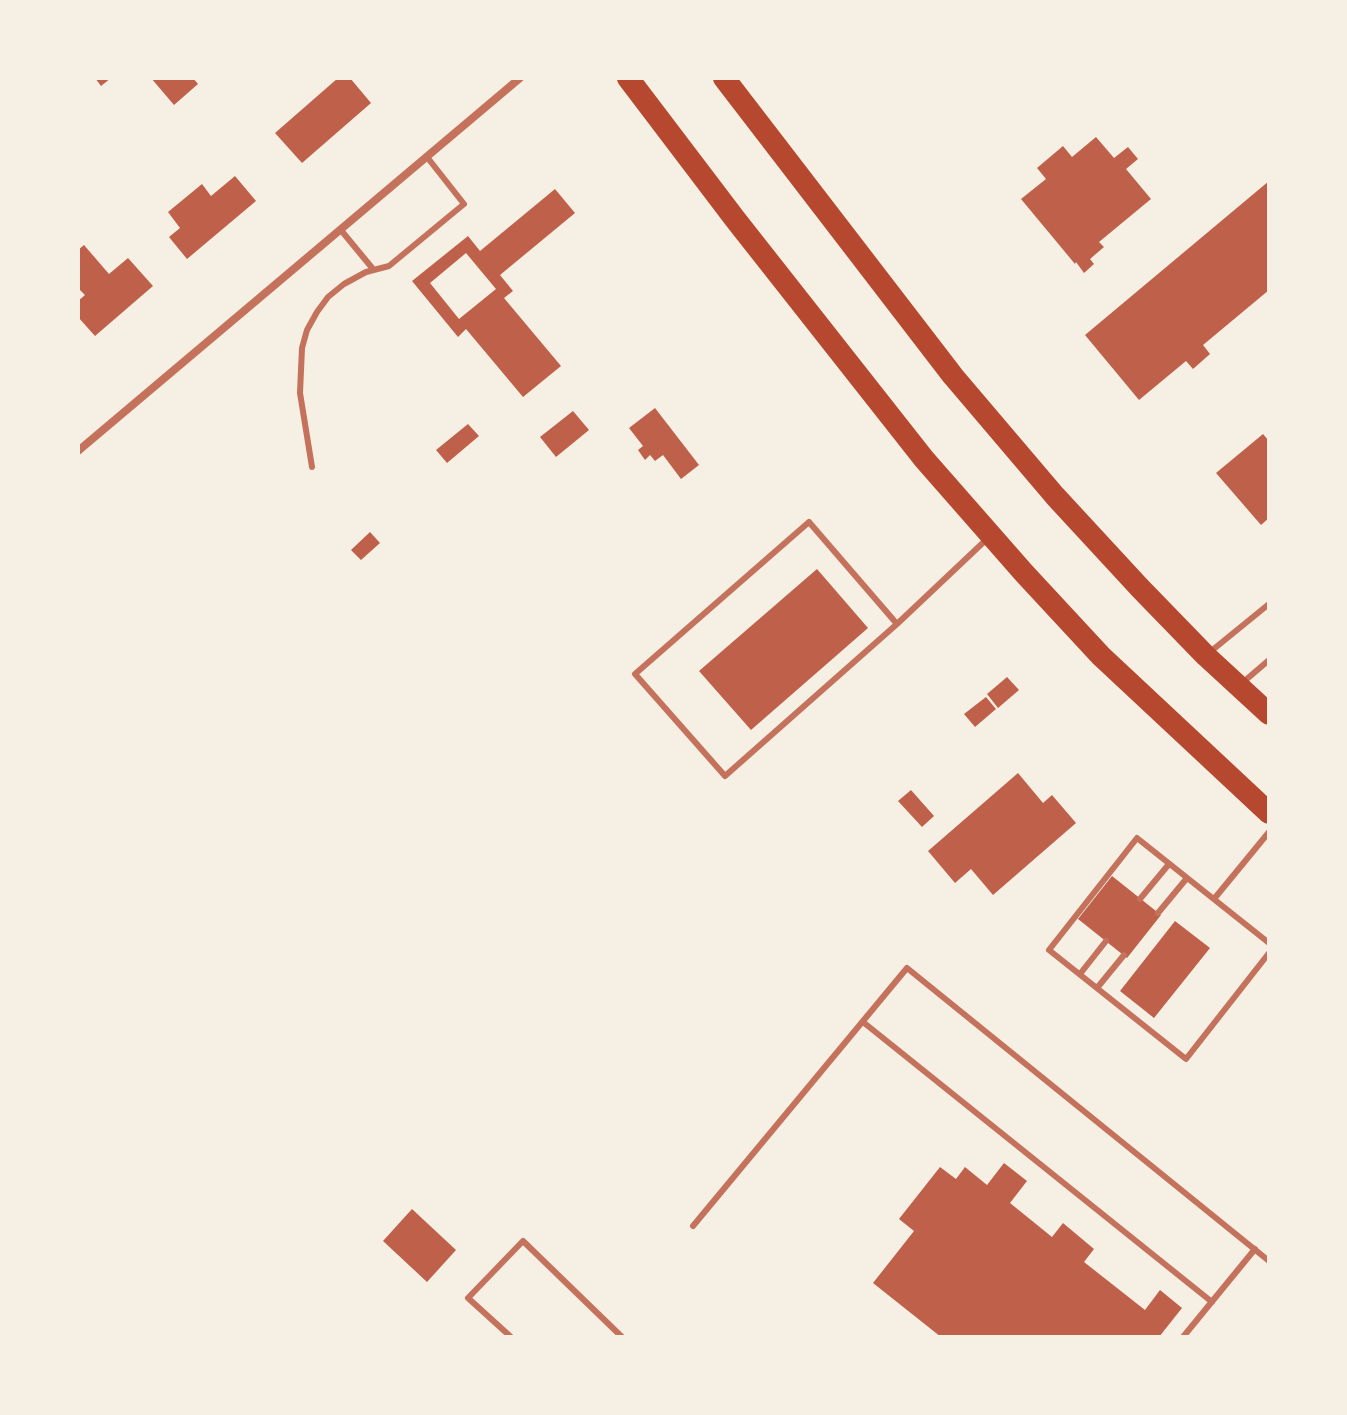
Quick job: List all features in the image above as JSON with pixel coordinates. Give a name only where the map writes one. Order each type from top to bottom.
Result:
[{"type":"highway","points":[[628,78],[924,459],[1101,656],[1269,813]]},
{"type":"highway","points":[[724,78],[953,376],[1055,496],[1206,656],[1269,714]]},
{"type":"street","points":[[78,451],[520,78]]},
{"type":"lane","points":[[312,467],[300,393],[302,348],[307,330],[328,297],[354,277],[389,266],[464,204],[427,157]]},
{"type":"lane","points":[[340,229],[373,269]]},
{"type":"lane","points":[[897,624],[809,522],[635,674],[725,776],[897,624],[991,535]]},
{"type":"lane","points":[[1206,656],[1269,604]]},
{"type":"lane","points":[[1239,686],[1269,660]]},
{"type":"lane","points":[[1214,899],[1269,832]]},
{"type":"lane","points":[[1269,943],[1137,838],[1049,950],[1186,1059],[1269,953]]},
{"type":"lane","points":[[1140,899],[1169,864]]},
{"type":"lane","points":[[1158,913],[1187,878]]},
{"type":"lane","points":[[1080,974],[1106,941]]},
{"type":"lane","points":[[1097,988],[1124,955]]},
{"type":"lane","points":[[693,1226],[907,968],[1269,1261]]},
{"type":"lane","points":[[863,1022],[1212,1302]]},
{"type":"lane","points":[[511,1337],[468,1298],[523,1241],[622,1337]]},
{"type":"lane","points":[[1183,1337],[1255,1249]]},
{"type":"building","points":[[95,78],[111,78],[101,86]]},
{"type":"building","points":[[151,78],[193,78],[198,84],[174,105]]},
{"type":"building","points":[[338,78],[350,78],[371,103],[302,163],[275,133]]},
{"type":"building","points":[[1096,137],[1114,158],[1128,147],[1138,159],[1126,169],[1151,199],[1099,242],[1104,247],[1090,259],[1094,264],[1084,273],[1021,199],[1046,179],[1037,168],[1063,146],[1072,157]]},
{"type":"building","points":[[235,176],[256,201],[187,259],[169,237],[180,228],[168,212],[202,184],[211,196]]},
{"type":"building","points":[[1269,181],[1269,290],[1203,345],[1210,354],[1193,369],[1186,361],[1139,400],[1085,335]]},
{"type":"building","points":[[555,189],[575,213],[500,275],[513,291],[504,298],[561,366],[523,397],[466,329],[458,337],[412,281],[468,236],[480,251]],"holes":[[[466,253],[496,289],[459,319],[430,283]]]},
{"type":"building","points":[[84,245],[109,274],[128,258],[153,286],[95,336],[78,317],[78,301],[85,295],[78,288],[78,250]]},
{"type":"building","points":[[655,408],[699,465],[681,479],[663,455],[655,461],[650,455],[645,460],[638,450],[643,446],[629,428]]},
{"type":"building","points":[[573,411],[589,430],[556,457],[540,437]]},
{"type":"building","points":[[468,424],[479,436],[447,463],[436,450]]},
{"type":"building","points":[[1263,434],[1269,441],[1269,518],[1261,525],[1216,473]]},
{"type":"building","points":[[370,532],[380,543],[361,560],[351,550]]},
{"type":"building","points":[[817,569],[868,628],[751,730],[699,671]]},
{"type":"building","points":[[1007,677],[1019,690],[998,708],[987,694]]},
{"type":"building","points":[[986,697],[996,709],[975,727],[964,714]]},
{"type":"building","points":[[1018,773],[1043,803],[1052,795],[1076,823],[993,895],[971,869],[955,883],[928,851]]},
{"type":"building","points":[[911,790],[934,816],[922,827],[898,801]]},
{"type":"building","points":[[1112,876],[1161,915],[1127,958],[1078,919]]},
{"type":"building","points":[[1175,921],[1210,948],[1154,1018],[1120,991]]},
{"type":"building","points":[[1004,1163],[1027,1181],[1010,1203],[1052,1237],[1063,1223],[1094,1249],[1084,1262],[1145,1310],[1160,1290],[1182,1308],[1159,1337],[941,1337],[873,1283],[914,1231],[899,1219],[940,1167],[956,1179],[965,1167],[987,1185]]},
{"type":"building","points":[[412,1209],[456,1250],[427,1282],[383,1241]]}]
